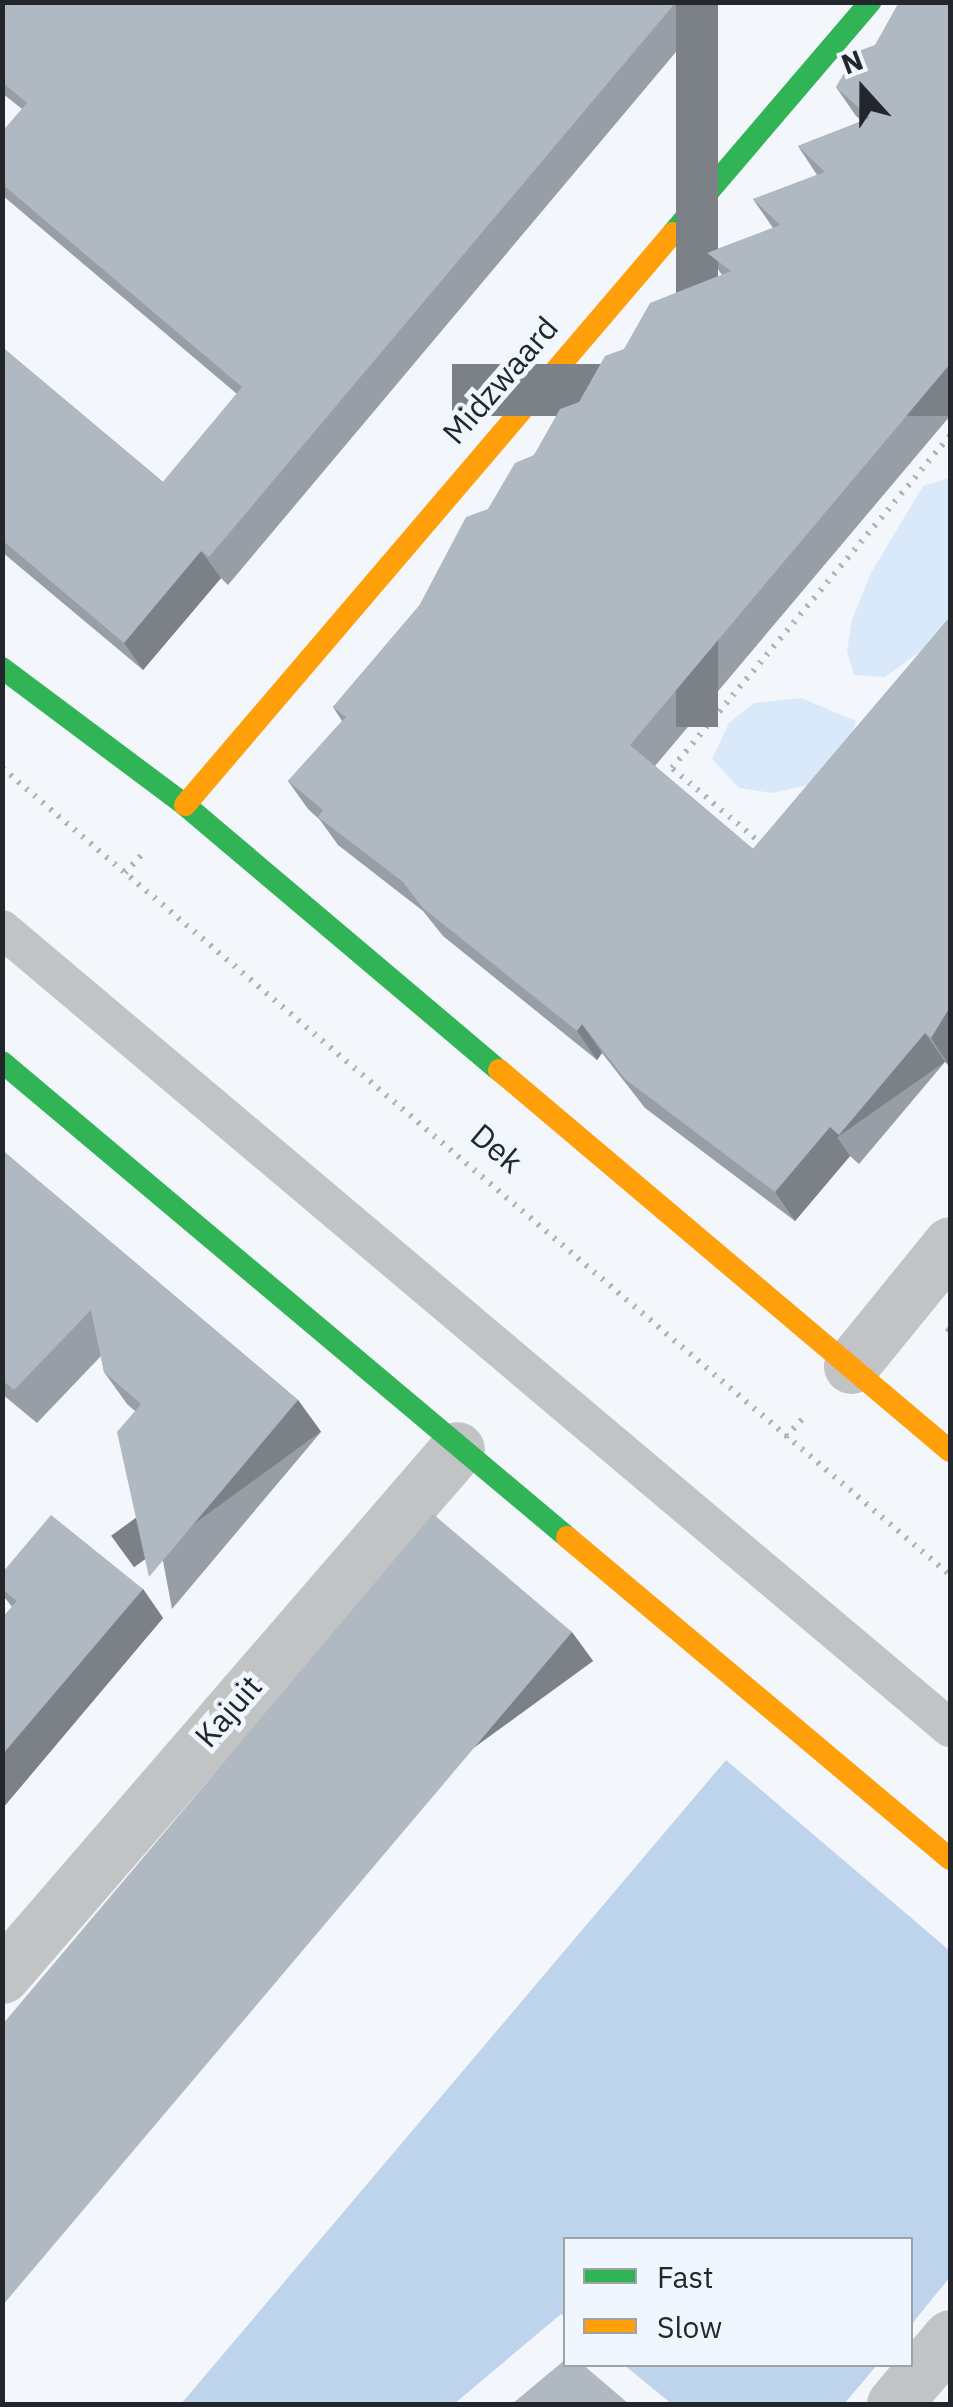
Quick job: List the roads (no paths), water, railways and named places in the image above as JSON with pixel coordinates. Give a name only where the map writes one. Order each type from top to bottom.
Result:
[{"type":"street","name":"Midzwaard","points":[[185,805],[870,2]]},
{"type":"street","name":"Dek","points":[[2,668],[185,805],[950,1451]]},
{"type":"street","points":[[2,1062],[458,1449],[950,1858]]},
{"type":"street","points":[[851,1366],[950,1244]]},
{"type":"street","name":"Kajuit","points":[[2,1976],[458,1449]]},
{"type":"street","points":[[894,2404],[950,2338]]},
{"type":"lane","points":[[2,929],[950,1728]]}]
